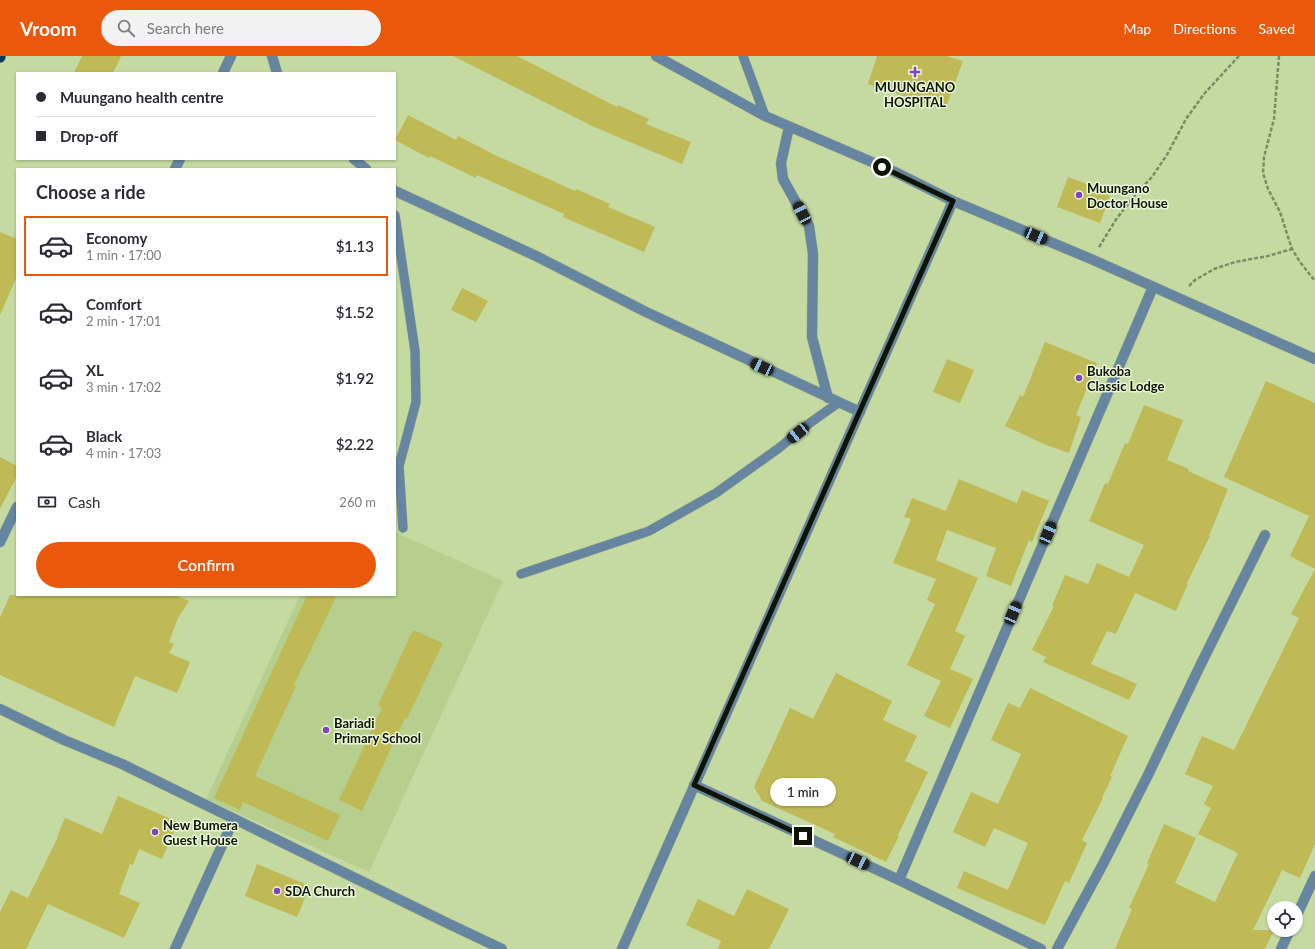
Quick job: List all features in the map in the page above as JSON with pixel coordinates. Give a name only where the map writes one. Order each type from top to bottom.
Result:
[{"type":"street","points":[[224,72],[232,56]]},
{"type":"street","points":[[272,56],[277,72]]},
{"type":"street","points":[[656,56],[765,116],[895,172],[953,201],[1091,259],[1315,359]]},
{"type":"street","points":[[789,127],[781,163],[783,179],[809,226],[813,254],[812,337],[828,398]]},
{"type":"street","points":[[355,160],[365,168]]},
{"type":"street","points":[[396,191],[536,256],[646,312],[860,412]]},
{"type":"street","points":[[622,949],[953,201]]},
{"type":"street","points":[[899,880],[1153,287]]},
{"type":"street","points":[[0,542],[16,509]]},
{"type":"street","points":[[1057,949],[1104,864],[1150,773],[1199,668],[1265,535]]},
{"type":"street","points":[[0,709],[64,740],[122,764],[502,949]]},
{"type":"street","points":[[694,785],[899,880],[1041,949]]},
{"type":"street","points":[[175,949],[234,819]]},
{"type":"street","points":[[1303,902],[1315,876]]},
{"type":"street","points":[[1281,949],[1287,937]]},
{"type":"lane","points":[[743,56],[765,116]]},
{"type":"lane","points":[[396,222],[415,351],[416,402],[399,466],[403,528]]},
{"type":"lane","points":[[521,574],[649,531],[716,493],[779,448],[838,402]]},
{"type":"path","points":[[1091,259],[1117,218],[1152,177],[1168,153],[1186,119],[1204,94],[1239,56]]},
{"type":"path","points":[[1279,56],[1274,119],[1264,157],[1263,173],[1268,189],[1280,212],[1292,249],[1315,281]]},
{"type":"path","points":[[1178,298],[1196,280],[1214,269],[1235,262],[1268,256],[1292,249]]},
{"type":"shaded area","points":[[396,532],[503,581],[369,872],[206,799],[300,596],[396,596]]},
{"type":"building","points":[[82,56],[121,56],[113,72],[74,72]]},
{"type":"building","points":[[453,56],[517,56],[617,107],[618,105],[649,119],[646,124],[691,142],[682,164],[592,126]]},
{"type":"building","name":"MUUNGANO HOSPITAL","points":[[877,56],[947,56],[963,61],[945,110],[868,84]]},
{"type":"building","points":[[408,115],[456,140],[458,136],[495,155],[575,191],[576,189],[610,204],[608,207],[655,227],[644,252],[563,217],[564,214],[477,175],[476,178],[430,156],[429,158],[396,141]]},
{"type":"building","points":[[1068,177],[1090,185],[1088,189],[1110,196],[1100,223],[1057,207]]},
{"type":"building","points":[[0,232],[16,239],[16,278],[0,315]]},
{"type":"building","points":[[462,288],[488,301],[476,322],[451,310]]},
{"type":"building","points":[[1045,342],[1097,363],[1076,415],[1081,417],[1069,453],[1046,445],[1005,426],[1020,395],[1023,397]]},
{"type":"building","points":[[947,359],[974,370],[960,403],[933,392]]},
{"type":"building","points":[[1266,381],[1315,403],[1315,569],[1290,556],[1309,516],[1224,477]]},
{"type":"building","points":[[1144,405],[1183,420],[1167,460],[1189,469],[1188,471],[1228,489],[1210,536],[1187,583],[1188,584],[1176,611],[1135,593],[1116,634],[1107,631],[1091,664],[1137,684],[1129,700],[1043,662],[1046,657],[1032,650],[1054,606],[1052,606],[1065,575],[1088,584],[1097,563],[1129,577],[1144,545],[1089,521],[1105,483],[1108,484],[1125,443],[1128,444]]},
{"type":"building","points":[[0,457],[16,465],[16,478],[0,509]]},
{"type":"building","points":[[959,479],[1017,503],[1022,490],[1049,501],[1032,542],[1029,540],[1011,586],[986,576],[996,548],[947,530],[936,560],[978,578],[955,631],[965,636],[950,669],[973,679],[950,728],[924,716],[941,681],[907,665],[935,604],[927,600],[936,579],[893,563],[911,519],[904,517],[912,498],[946,511]]},
{"type":"building","points":[[1315,569],[1315,844],[1300,878],[1282,870],[1253,930],[1267,930],[1267,937],[1271,937],[1265,949],[1115,949],[1132,909],[1129,908],[1149,864],[1147,863],[1164,824],[1196,838],[1175,883],[1215,902],[1238,853],[1198,834],[1211,808],[1204,804],[1213,786],[1185,774],[1202,736],[1234,750],[1299,618],[1291,614]]},
{"type":"building","points":[[10,595],[177,596],[189,601],[178,618],[169,642],[174,644],[169,653],[190,662],[177,693],[135,676],[114,727],[0,675],[0,618]]},
{"type":"building","points":[[307,596],[337,596],[294,685],[296,686],[255,776],[340,815],[328,841],[243,802],[240,810],[214,798]]},
{"type":"building","points":[[413,630],[443,643],[407,719],[405,718],[362,811],[339,800],[382,708],[378,705]]},
{"type":"building","points":[[836,673],[892,701],[883,720],[917,736],[905,761],[928,772],[886,862],[833,837],[835,834],[762,801],[754,787],[790,708],[813,719]]},
{"type":"building","points":[[1030,688],[1128,736],[1110,776],[1112,777],[1103,798],[1082,840],[1087,843],[1069,883],[1065,881],[1045,925],[957,888],[964,871],[1008,890],[1028,843],[994,828],[985,847],[953,832],[971,792],[998,804],[1021,754],[991,740],[1008,703],[1020,708]]},
{"type":"building","points":[[118,796],[178,822],[162,859],[139,849],[133,865],[130,864],[119,894],[140,903],[124,938],[48,904],[26,949],[0,949],[0,912],[11,890],[28,898],[58,837],[65,818],[102,834]]},
{"type":"building","name":"SDA Church","points":[[257,864],[310,886],[297,917],[245,896]]},
{"type":"building","points":[[747,889],[789,909],[769,949],[718,949],[721,941],[686,925],[698,899],[734,916]]},
{"type":"place","name":"MUUNGANO HOSPITAL","points":[[915,72]]},
{"type":"place","name":"Muungano Doctor House","points":[[1079,195]]},
{"type":"place","name":"Bukoba Classic Lodge","points":[[1079,378]]},
{"type":"place","name":"Bariadi Primary School","points":[[326,730]]},
{"type":"place","name":"New Bumera Guest House","points":[[155,832]]},
{"type":"place","name":"SDA Church","points":[[277,891]]},
{"type":"route","points":[[803,836],[694,785],[953,201],[882,167]]}]
